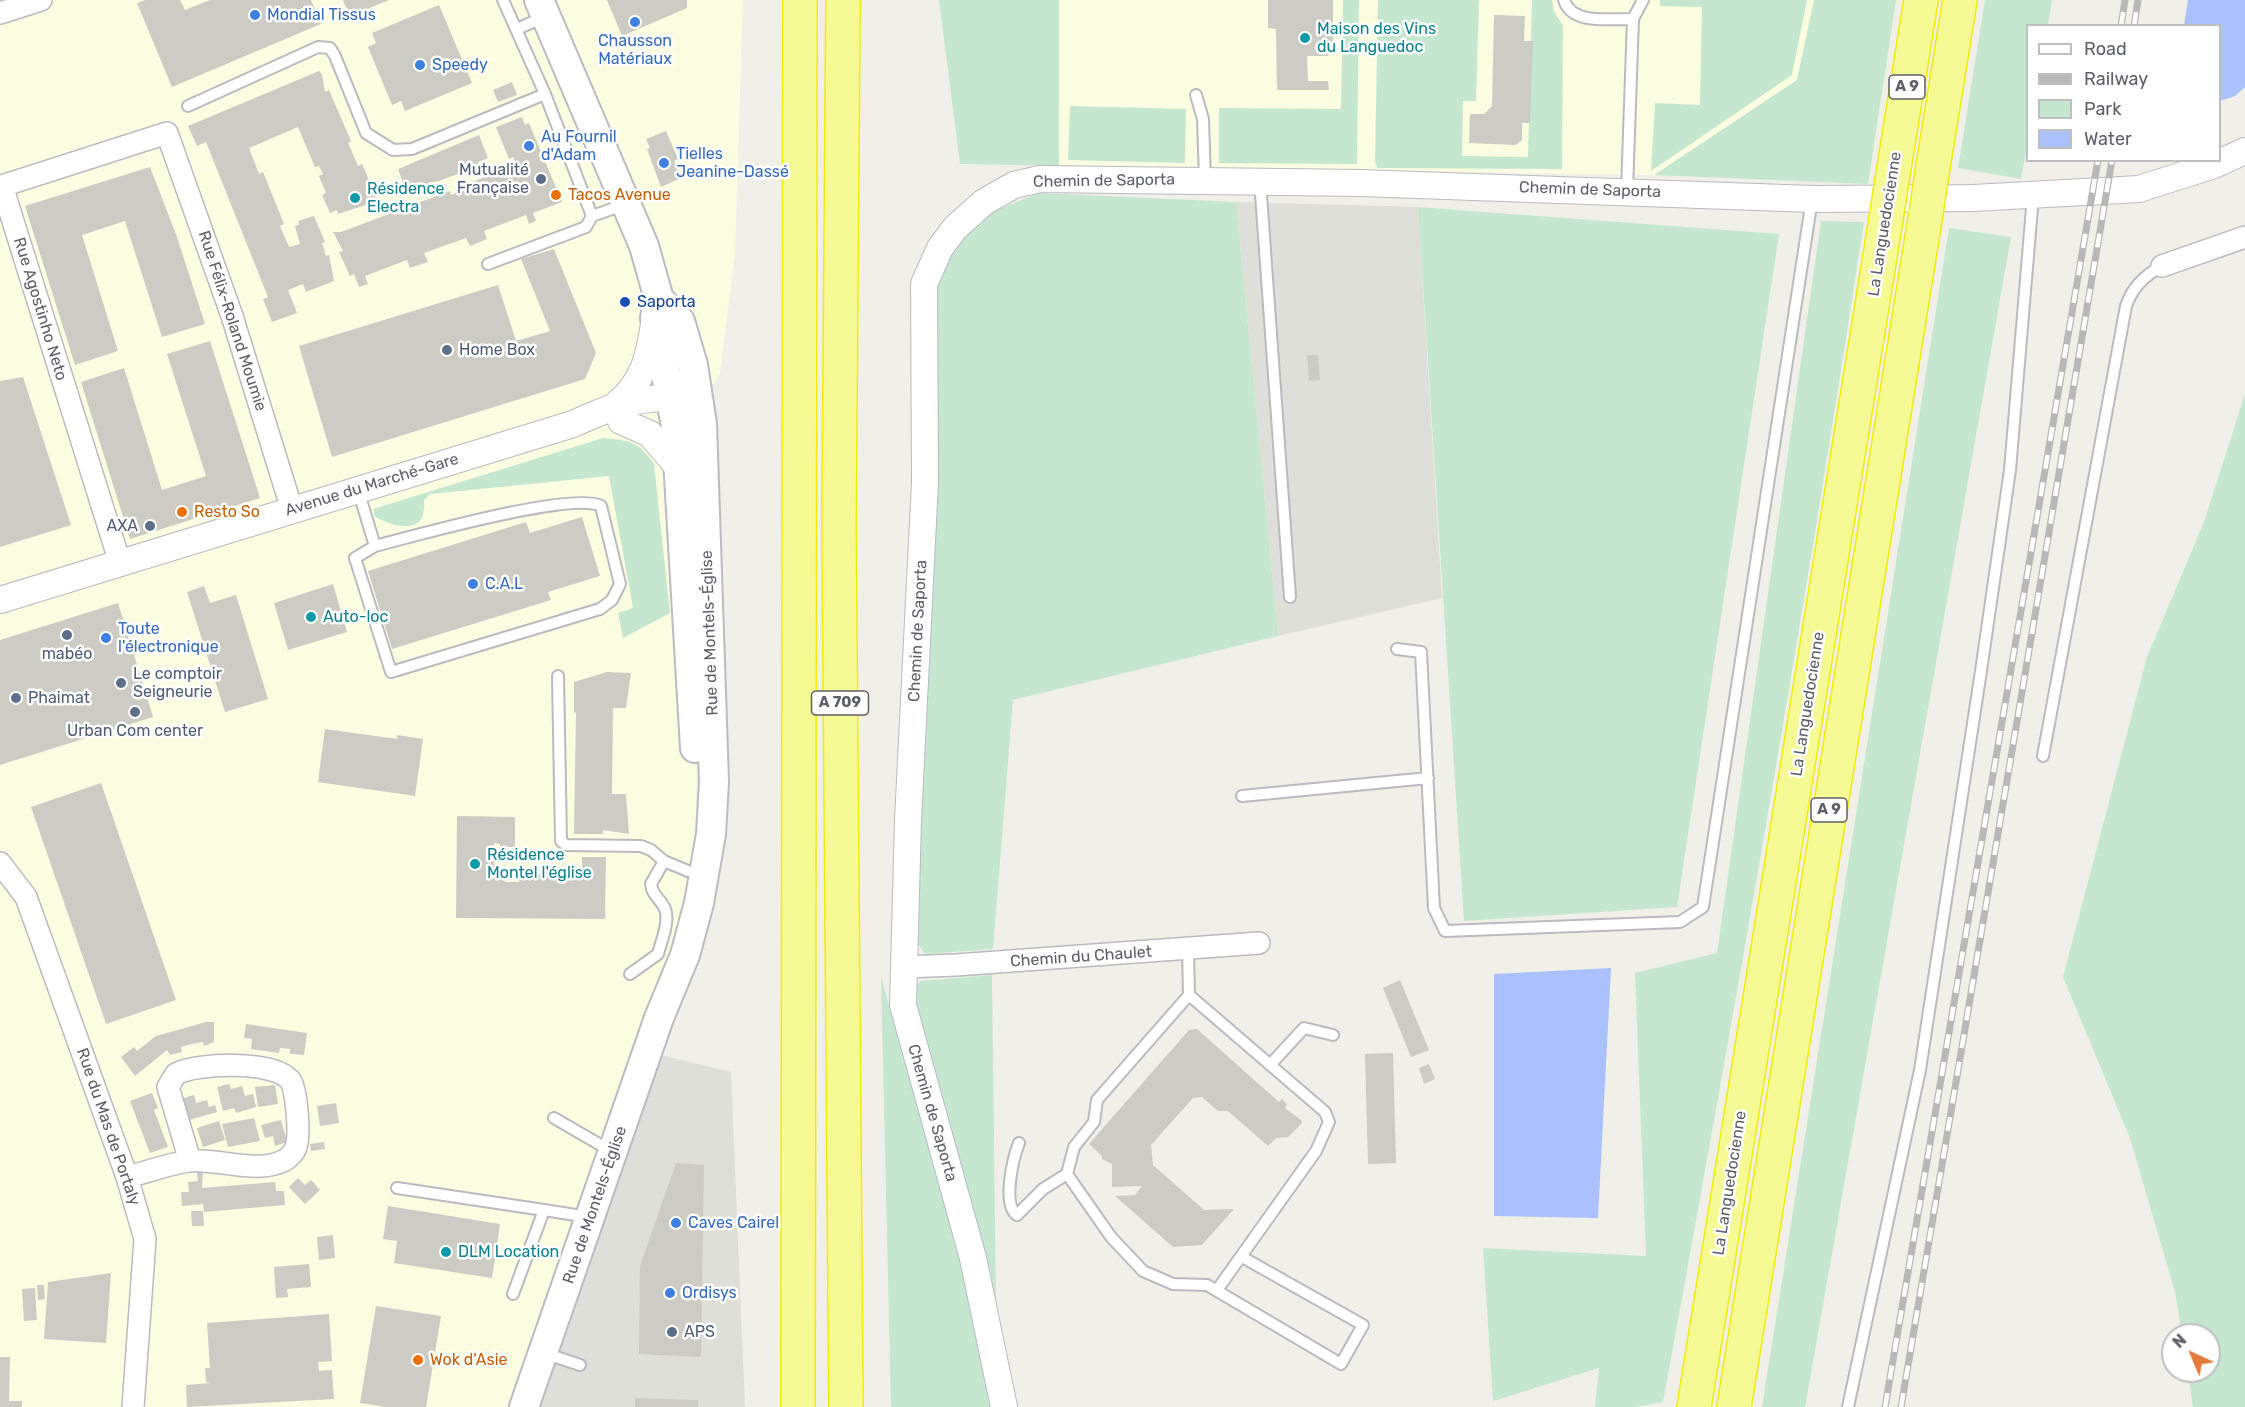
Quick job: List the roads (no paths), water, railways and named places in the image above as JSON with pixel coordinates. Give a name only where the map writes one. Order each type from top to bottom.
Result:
[{"type":"highway","name":"A 709","points":[[798,1407],[800,0]]},
{"type":"highway","name":"A 709","points":[[843,0],[839,526],[846,1407]]},
{"type":"highway","name":"La Languedocienne","points":[[1694,1407],[1921,0]]},
{"type":"highway","name":"A 9","points":[[1734,1407],[1960,0]]},
{"type":"main road","points":[[543,8],[644,246],[657,308],[680,321],[693,365],[684,395]]},
{"type":"main road","name":"Rue de Montels-Église","points":[[524,1407],[665,1002],[685,955],[686,869],[694,842],[697,784],[679,468],[684,395]]},
{"type":"main road","name":"Rue de Montels-Église","points":[[684,395],[705,484],[713,728],[712,824],[686,869]]},
{"type":"street","points":[[0,13],[41,0]]},
{"type":"street","name":"Rue Félix-Roland Moumie","points":[[167,133],[232,316],[292,510]]},
{"type":"street","name":"Rue Agostinho Neto","points":[[120,563],[2,186],[167,133]]},
{"type":"street","name":"Chemin de Saporta","points":[[2221,162],[2245,151]]},
{"type":"street","name":"Chemin de Saporta","points":[[1004,1407],[973,1258],[903,1005],[925,482],[924,284],[940,248],[955,228],[984,202],[1014,185],[1040,179],[1205,179],[1627,190],[1812,199],[2033,196],[2139,189],[2221,162]]},
{"type":"street","points":[[2162,266],[2245,237]]},
{"type":"street","points":[[620,412],[646,369],[657,308]]},
{"type":"street","name":"Avenue du Marché-Gare","points":[[0,600],[573,424],[620,412],[656,408],[684,395]]},
{"type":"street","name":"Avenue du Marché-Gare","points":[[620,412],[650,434],[679,468]]},
{"type":"street","name":"Rue du Mas de Portaly","points":[[0,863],[26,897],[127,1178],[144,1239],[133,1407]]},
{"type":"street","name":"Chemin du Chaulet","points":[[904,967],[1188,950],[1259,943]]},
{"type":"street","points":[[127,1178],[190,1161],[260,1165],[284,1160],[296,1150],[298,1136],[294,1086],[289,1079],[277,1071],[228,1066],[204,1066],[176,1074],[168,1087],[190,1161]]},
{"type":"lane","points":[[503,0],[545,93],[592,216]]},
{"type":"lane","points":[[1564,0],[1566,7],[1582,18],[1633,19]]},
{"type":"lane","points":[[1627,190],[1633,19],[1643,0]]},
{"type":"lane","points":[[517,29],[543,8]]},
{"type":"lane","points":[[188,105],[318,47],[330,48],[335,56],[366,133],[393,150],[412,148],[545,93]]},
{"type":"lane","points":[[1196,95],[1203,119],[1205,179]]},
{"type":"lane","points":[[1260,181],[1290,597]]},
{"type":"lane","points":[[1848,1407],[1920,1070],[1981,671],[2010,470],[2033,196]]},
{"type":"lane","points":[[1396,650],[1421,652],[1434,908],[1445,931],[1680,922],[1702,907],[1812,199]]},
{"type":"lane","points":[[488,264],[586,227],[592,216],[626,204]]},
{"type":"lane","points":[[2043,756],[2126,306],[2130,293],[2149,273],[2162,266]]},
{"type":"lane","points":[[357,489],[375,546]]},
{"type":"lane","points":[[592,501],[601,506],[620,584],[612,600],[600,609],[391,672],[356,558],[375,546],[467,522],[565,503],[592,501]]},
{"type":"lane","points":[[558,676],[561,841],[566,845],[641,846],[686,869]]},
{"type":"lane","points":[[1242,796],[1428,778]]},
{"type":"lane","points":[[630,974],[658,954],[666,918],[665,909],[653,895],[651,884],[686,869]]},
{"type":"lane","points":[[1019,1143],[1011,1164],[1011,1207],[1017,1215],[1043,1189],[1067,1174],[1074,1147],[1094,1122],[1097,1100],[1190,995],[1188,950]]},
{"type":"lane","points":[[1190,995],[1325,1112],[1329,1122],[1316,1151],[1217,1290]]},
{"type":"lane","points":[[1270,1065],[1304,1028],[1333,1035]]},
{"type":"lane","points":[[554,1118],[613,1152]]},
{"type":"lane","points":[[1067,1174],[1112,1237],[1143,1271],[1173,1284],[1207,1285],[1341,1364],[1363,1325],[1242,1257]]},
{"type":"lane","points":[[397,1188],[591,1218]]},
{"type":"lane","points":[[513,1294],[544,1210]]},
{"type":"lane","points":[[543,1353],[580,1365]]},
{"type":"water","points":[[2188,0],[2245,0],[2245,87],[2235,96],[2221,101],[2221,24],[2184,24]]},
{"type":"water","points":[[1611,968],[1598,1218],[1494,1216],[1494,974]]},
{"type":"railway","points":[[2121,24],[2125,0]]},
{"type":"railway","points":[[2134,24],[2138,0]]},
{"type":"railway","points":[[1885,1407],[2098,162]]},
{"type":"railway","points":[[1901,1407],[2112,162]]},
{"type":"place","name":"Mondial Tissus","points":[[255,15]]},
{"type":"place","name":"Chausson Matériaux","points":[[635,22]]},
{"type":"place","name":"Maison des Vins du Languedoc","points":[[1305,38]]},
{"type":"place","name":"Speedy","points":[[420,65]]},
{"type":"place","name":"Au Fournil d'Adam","points":[[529,146]]},
{"type":"place","name":"Tielles Jeanine-Dassé","points":[[664,163]]},
{"type":"place","name":"Mutualité Française","points":[[541,179]]},
{"type":"place","name":"Tacos Avenue","points":[[556,195]]},
{"type":"place","name":"Résidence Electra","points":[[355,198]]},
{"type":"place","name":"Saporta","points":[[625,302]]},
{"type":"place","name":"Home Box","points":[[447,350]]},
{"type":"place","name":"Resto So","points":[[182,512]]},
{"type":"place","name":"AXA","points":[[150,526]]},
{"type":"place","name":"C.A.L","points":[[473,584]]},
{"type":"place","name":"Auto-loc","points":[[311,617]]},
{"type":"place","name":"mabéo","points":[[67,635]]},
{"type":"place","name":"Toute l'électronique","points":[[106,638]]},
{"type":"place","name":"Le comptoir Seigneurie","points":[[121,683]]},
{"type":"place","name":"Phaimat","points":[[16,698]]},
{"type":"place","name":"Urban Com center","points":[[135,712]]},
{"type":"place","name":"Résidence Montel l'église","points":[[475,864]]},
{"type":"place","name":"Caves Cairel","points":[[676,1223]]},
{"type":"place","name":"DLM Location","points":[[446,1252]]},
{"type":"place","name":"Ordisys","points":[[670,1293]]},
{"type":"place","name":"APS","points":[[672,1332]]},
{"type":"place","name":"Wok d'Asie","points":[[418,1360]]}]
